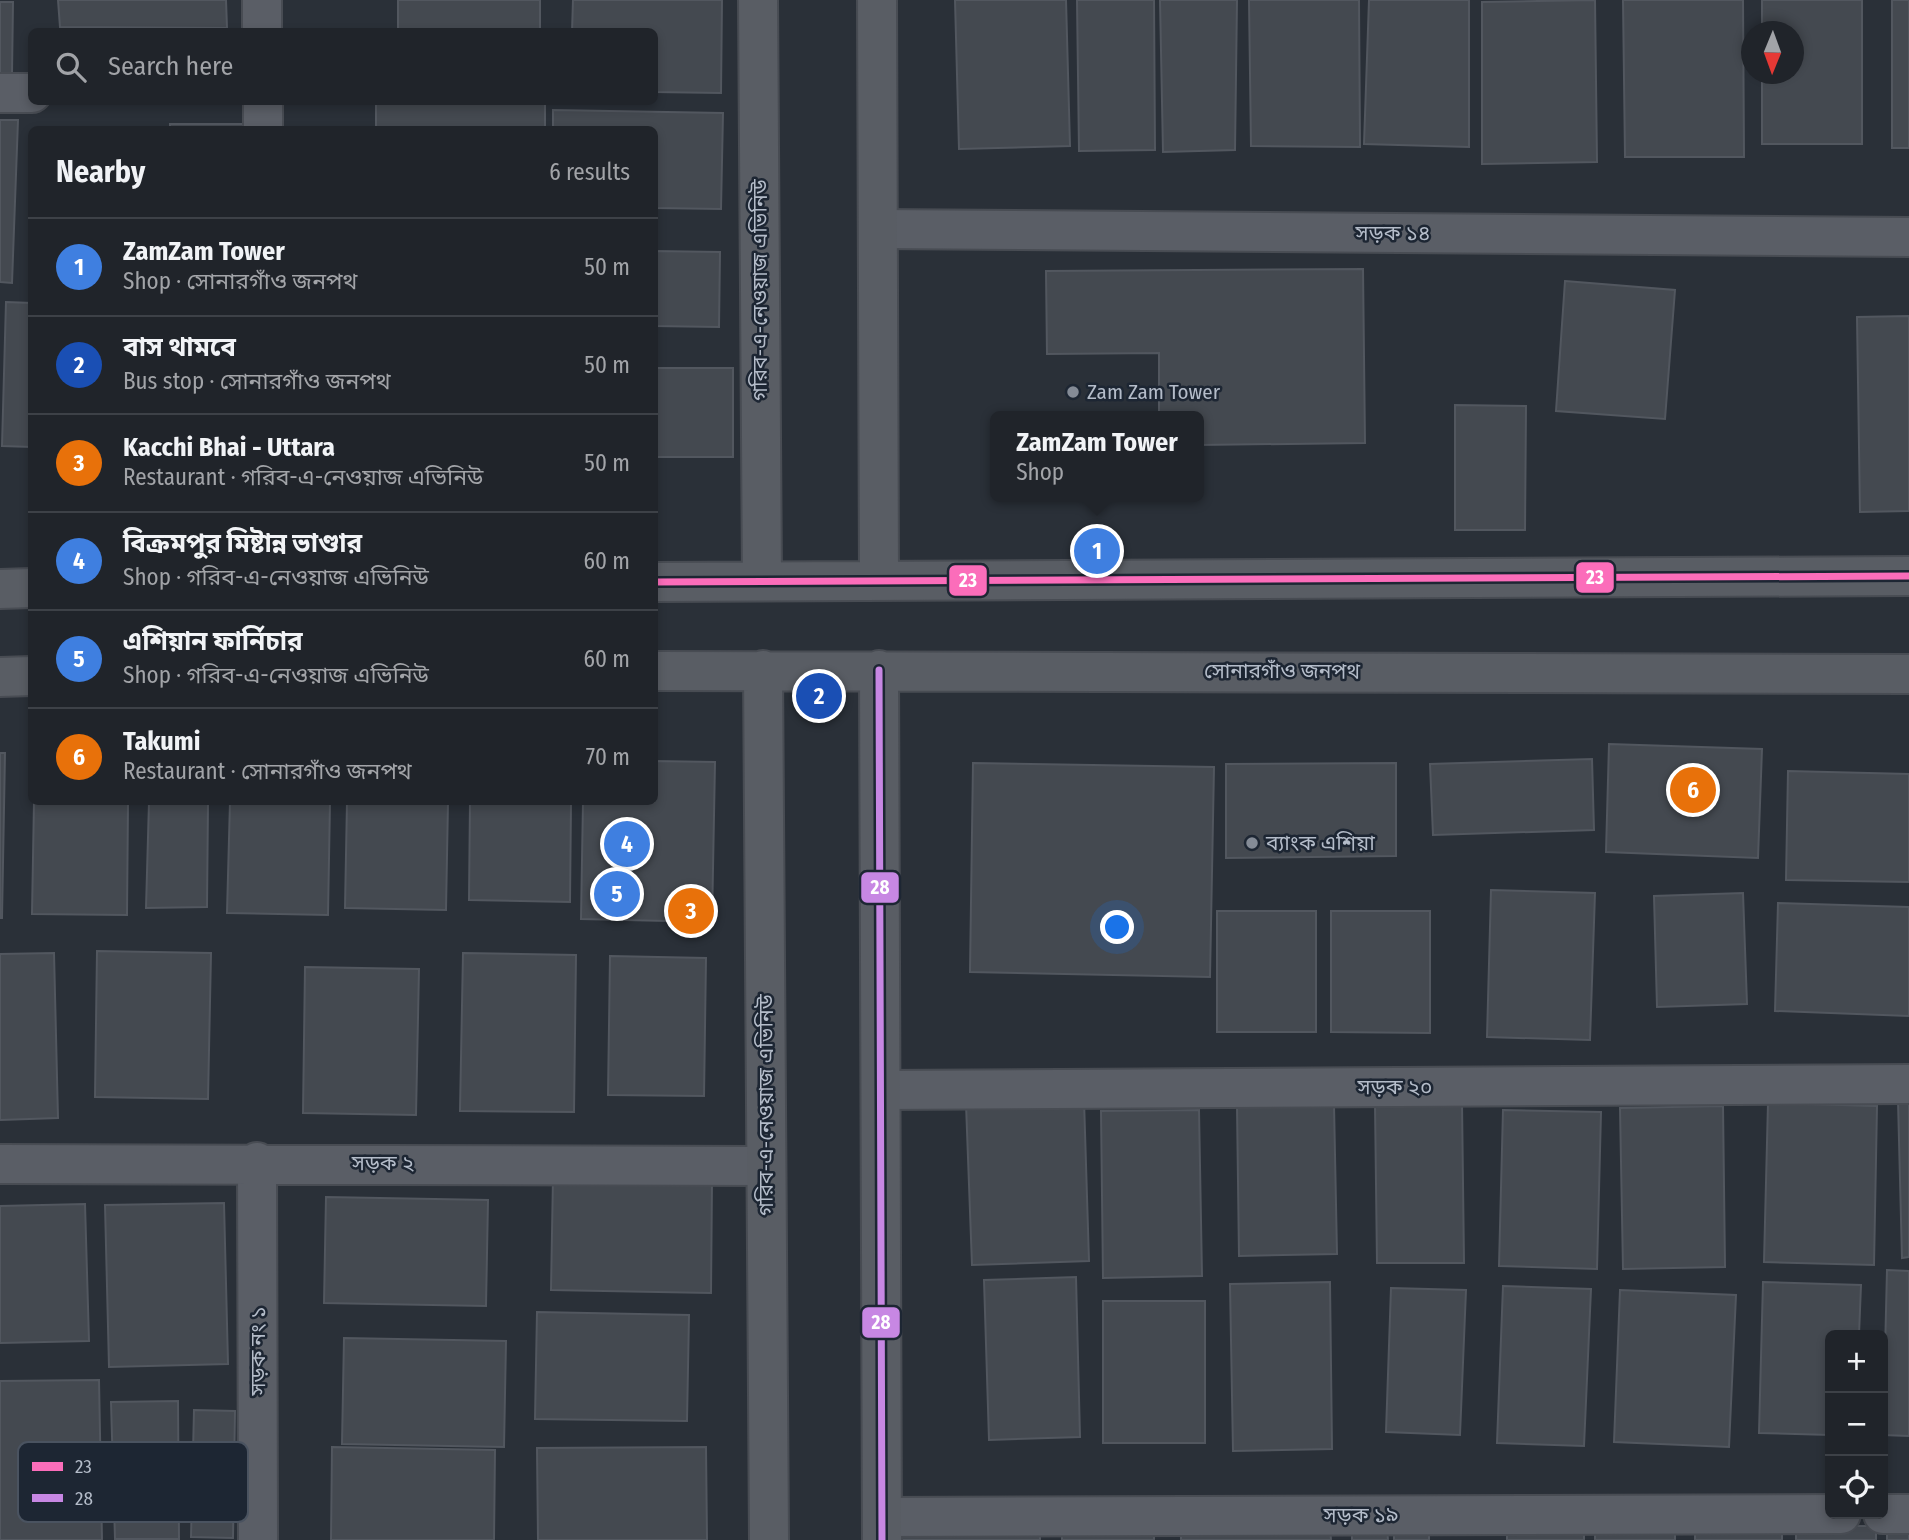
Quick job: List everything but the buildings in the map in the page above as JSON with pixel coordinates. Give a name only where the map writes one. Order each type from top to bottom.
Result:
[{"type":"street","points":[[262,0],[262,28]]},
{"type":"street","name":"গরিব-এ-নেওয়াজ এভিনিউ","points":[[758,0],[762,581]]},
{"type":"street","points":[[877,0],[879,580]]},
{"type":"street","points":[[0,93],[28,93]]},
{"type":"street","points":[[262,105],[263,126]]},
{"type":"street","name":"সড়ক ১৪","points":[[878,229],[1909,237]]},
{"type":"street","points":[[658,582],[1909,576]]},
{"type":"street","points":[[0,589],[28,589]]},
{"type":"street","name":"গরিব-এ-নেওয়াজ এভিনিউ","points":[[763,670],[769,1540]]},
{"type":"street","points":[[879,670],[882,1529]]},
{"type":"street","name":"সোনারগাঁও জনপথ","points":[[658,671],[1909,674]]},
{"type":"street","points":[[0,677],[28,676]]},
{"type":"street","name":"সড়ক ২০","points":[[881,1090],[1909,1084]]},
{"type":"street","name":"সড়ক ২","points":[[0,1164],[257,1162],[766,1166]]},
{"type":"street","name":"সড়ক নং ১","points":[[257,1162],[258,1540]]},
{"type":"street","points":[[1888,1514],[1909,1514]]},
{"type":"street","name":"সড়ক ১৯","points":[[882,1529],[1444,1527],[1825,1515]]},
{"type":"transit line","name":"23","points":[[658,582],[1909,576]]},
{"type":"transit line","name":"28","points":[[879,670],[882,1540]]},
{"type":"place","name":"Zam Zam Tower","points":[[1073,392]]},
{"type":"place","name":"ZamZam Tower","points":[[1097,551]]},
{"type":"place","name":"বাস থামবে","points":[[819,696]]},
{"type":"place","name":"Takumi","points":[[1693,790]]},
{"type":"place","name":"ব্যাংক এশিয়া","points":[[1252,843]]},
{"type":"place","name":"বিক্রমপুর মিষ্টান্ন ভাণ্ডার","points":[[627,844]]},
{"type":"place","name":"এশিয়ান ফার্নিচার","points":[[617,894]]},
{"type":"place","name":"Kacchi Bhai - Uttara","points":[[691,911]]}]
